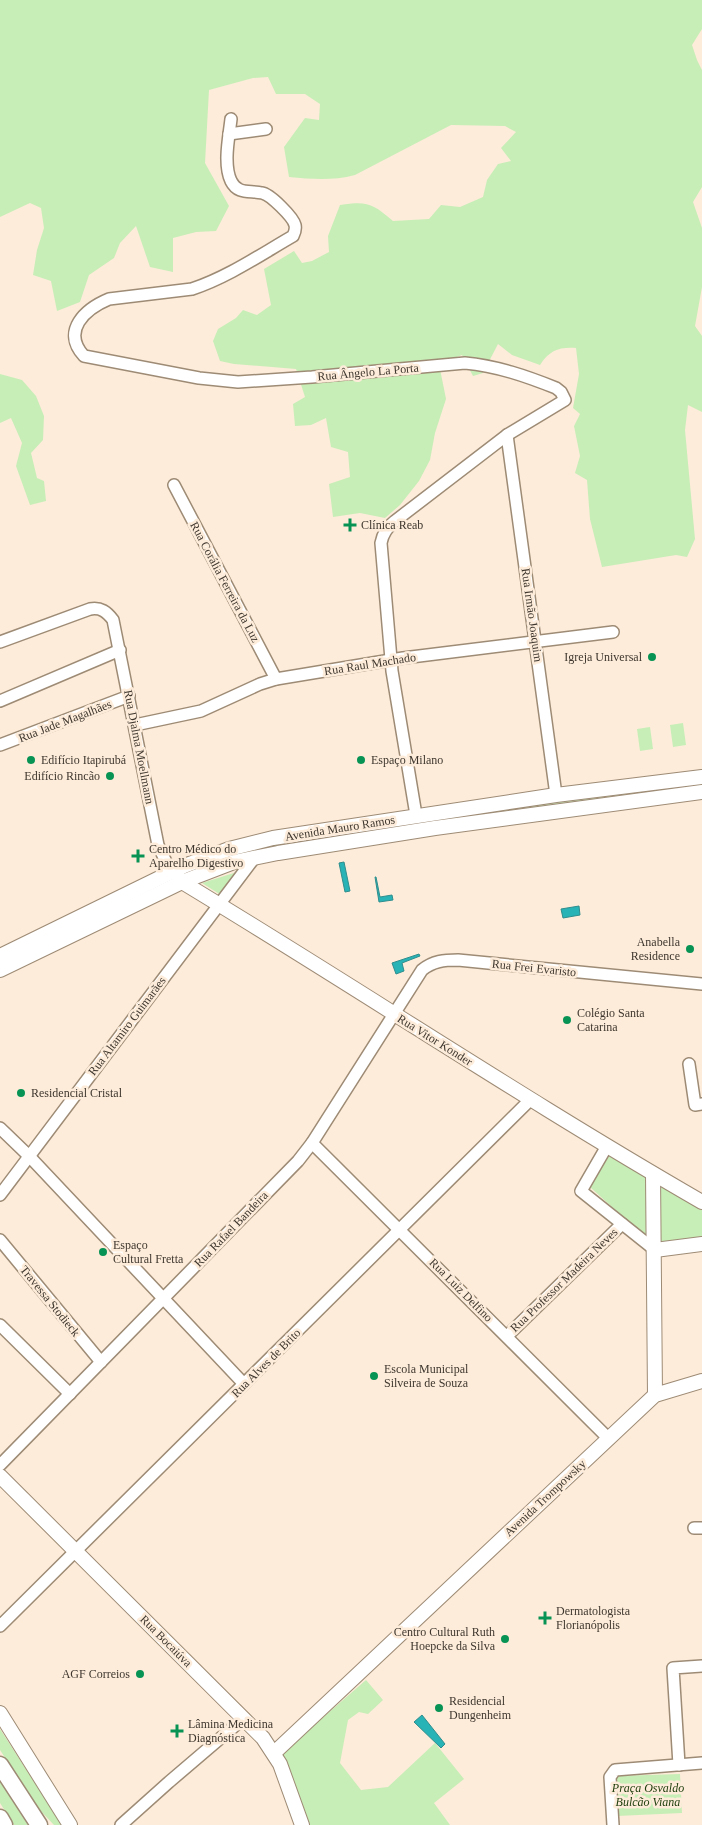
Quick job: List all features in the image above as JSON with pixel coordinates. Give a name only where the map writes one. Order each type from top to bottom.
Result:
[{"type":"highway","points":[[0,1765],[39,1825]]},
{"type":"highway","points":[[0,1818],[4,1825]]},
{"type":"main road","name":"Avenida Mauro Ramos","points":[[0,970],[177,876],[210,855],[251,843],[556,794],[702,777]]},
{"type":"main road","name":"Avenida Mauro Ramos","points":[[0,956],[177,876],[255,858],[462,824],[702,792]]},
{"type":"main road","name":"Rua Vitor Konder","points":[[177,876],[393,1014],[607,1146],[702,1202]]},
{"type":"main road","points":[[654,1174],[655,1395],[702,1381]]},
{"type":"main road","points":[[654,1195],[661,1187],[672,1184]]},
{"type":"main road","points":[[655,1250],[702,1244]]},
{"type":"main road","name":"Avenida Trompowsky","points":[[274,1753],[655,1395]]},
{"type":"main road","name":"Rua Bocaiúva","points":[[0,1476],[263,1738],[274,1753],[286,1779],[302,1825]]},
{"type":"main road","points":[[0,1714],[70,1825]]},
{"type":"street","name":"Rua Ângelo La Porta","points":[[230,119],[228,169],[231,180],[235,187],[242,191],[263,193],[269,196],[295,222],[296,230],[293,236],[237,270],[192,289],[109,299],[99,303],[81,319],[74,334],[78,350],[84,356],[199,378],[238,382],[331,376],[466,363],[485,365],[522,375],[561,392],[565,400],[508,435],[387,527],[383,534],[381,544],[391,660],[416,815]]},
{"type":"street","points":[[229,134],[266,129]]},
{"type":"street","name":"Rua Irmão Joaquim","points":[[508,435],[556,794]]},
{"type":"street","name":"Rua Corália Ferreira da Luz","points":[[174,485],[276,679]]},
{"type":"street","name":"Rua Djalma Moellmann","points":[[0,642],[90,609],[101,609],[113,620],[158,845],[167,864],[177,876]]},
{"type":"street","name":"Rua Raul Machado","points":[[135,725],[201,711],[260,684],[276,679],[391,660],[613,632]]},
{"type":"street","points":[[0,700],[120,650]]},
{"type":"street","name":"Rua Jade Magalhães","points":[[0,745],[129,696]]},
{"type":"street","name":"Rua Altamiro Guimarães","points":[[0,1195],[255,858]]},
{"type":"street","name":"Rua Frei Evaristo","points":[[393,1014],[422,970],[434,962],[442,960],[702,984]]},
{"type":"street","name":"Rua Rafael Bandeira","points":[[0,1465],[298,1162],[312,1143],[393,1014]]},
{"type":"street","points":[[689,1064],[695,1105],[702,1104]]},
{"type":"street","name":"Rua Alves de Brito","points":[[0,1626],[531,1099]]},
{"type":"street","points":[[0,1128],[29,1156],[244,1384]]},
{"type":"street","name":"Rua Luiz Delfino","points":[[312,1143],[609,1438]]},
{"type":"street","points":[[607,1146],[581,1191],[655,1250]]},
{"type":"street","name":"Rua Professor Madeira Neves","points":[[507,1336],[622,1224]]},
{"type":"street","name":"Travessa Stodieck","points":[[0,1240],[101,1362]]},
{"type":"street","points":[[0,1325],[70,1394]]},
{"type":"street","points":[[679,1765],[673,1668],[702,1666]]},
{"type":"street","points":[[121,1825],[244,1718]]},
{"type":"street","points":[[613,1825],[610,1776],[612,1772],[615,1770],[702,1763]]},
{"type":"green space","points":[[0,0],[702,0],[702,29],[692,45],[702,70],[702,187],[693,202],[702,228],[702,287],[695,326],[702,336],[702,412],[688,405],[685,430],[695,539],[687,557],[676,555],[602,567],[590,519],[587,480],[575,473],[580,456],[574,426],[580,414],[573,408],[579,374],[576,348],[555,350],[540,365],[512,355],[498,344],[483,373],[473,376],[462,355],[439,364],[446,399],[435,433],[430,460],[419,481],[400,505],[385,518],[360,513],[333,517],[329,484],[350,477],[348,452],[331,447],[326,418],[311,425],[295,426],[293,404],[305,397],[296,369],[234,364],[220,361],[213,341],[218,329],[236,318],[243,310],[257,315],[271,305],[264,269],[294,251],[302,263],[312,261],[329,252],[328,236],[340,205],[357,203],[369,205],[380,210],[393,221],[429,219],[441,205],[460,207],[483,197],[487,180],[498,164],[511,161],[501,148],[516,132],[505,126],[451,125],[355,175],[330,179],[289,177],[284,147],[305,118],[319,120],[320,104],[305,94],[276,94],[268,77],[253,78],[209,90],[205,163],[229,206],[216,231],[196,232],[173,238],[173,272],[150,267],[136,226],[120,243],[114,258],[89,275],[80,302],[57,311],[51,281],[33,275],[37,250],[44,228],[41,208],[30,203],[0,217]]},
{"type":"green space","points":[[0,374],[22,380],[36,396],[44,416],[43,440],[31,453],[37,478],[44,481],[46,501],[30,505],[16,466],[22,443],[11,418],[0,423]]},
{"type":"green space","points":[[683,723],[686,745],[673,747],[670,725]]},
{"type":"green space","points":[[650,727],[653,749],[640,751],[637,729]]},
{"type":"green space","points":[[702,783],[702,786],[237,853],[185,874],[184,872],[236,850],[440,817]]},
{"type":"green space","points":[[237,872],[221,895],[202,883]]},
{"type":"green space","points":[[609,1156],[702,1207],[702,1240],[656,1247],[590,1187]]},
{"type":"green space","points":[[366,1680],[383,1700],[368,1714],[359,1712],[348,1720],[340,1763],[361,1790],[388,1787],[435,1743],[464,1779],[434,1803],[450,1825],[307,1825],[281,1754]]},
{"type":"green space","points":[[0,1729],[62,1825],[54,1825],[38,1808],[0,1750]]},
{"type":"green space","name":"Praça Osvaldo Bulcão Viana","points":[[680,1774],[682,1813],[617,1816],[615,1776]]},
{"type":"green space","points":[[0,1781],[28,1825],[14,1825],[0,1803]]},
{"type":"water","points":[[344,862],[350,891],[345,892],[339,863]]},
{"type":"water","points":[[375,877],[380,897],[392,895],[393,900],[379,902]]},
{"type":"water","points":[[579,906],[580,915],[563,918],[561,909]]},
{"type":"water","points":[[419,954],[420,956],[402,963],[404,971],[396,974],[392,963]]},
{"type":"water","points":[[422,1715],[445,1744],[441,1748],[414,1722]]},
{"type":"place","name":"Clínica Reab","points":[[350,525]]},
{"type":"place","name":"Igreja Universal","points":[[652,657]]},
{"type":"place","name":"Edifício Itapirubá","points":[[31,760]]},
{"type":"place","name":"Espaço Milano","points":[[361,760]]},
{"type":"place","name":"Edifício Rincão","points":[[110,776]]},
{"type":"place","name":"Centro Médico do Aparelho Digestivo","points":[[138,856]]},
{"type":"place","name":"Anabella Residence","points":[[690,949]]},
{"type":"place","name":"Colégio Santa Catarina","points":[[567,1020]]},
{"type":"place","name":"Residencial Cristal","points":[[21,1093]]},
{"type":"place","name":"Espaço Cultural Fretta","points":[[103,1252]]},
{"type":"place","name":"Escola Municipal Silveira de Souza","points":[[374,1376]]},
{"type":"place","name":"Dermatologista Florianópolis","points":[[545,1618]]},
{"type":"place","name":"Centro Cultural Ruth Hoepcke da Silva","points":[[505,1639]]},
{"type":"place","name":"AGF Correios","points":[[140,1674]]},
{"type":"place","name":"Residencial Dungenheim","points":[[439,1708]]},
{"type":"place","name":"Lâmina Medicina Diagnóstica","points":[[177,1731]]}]
